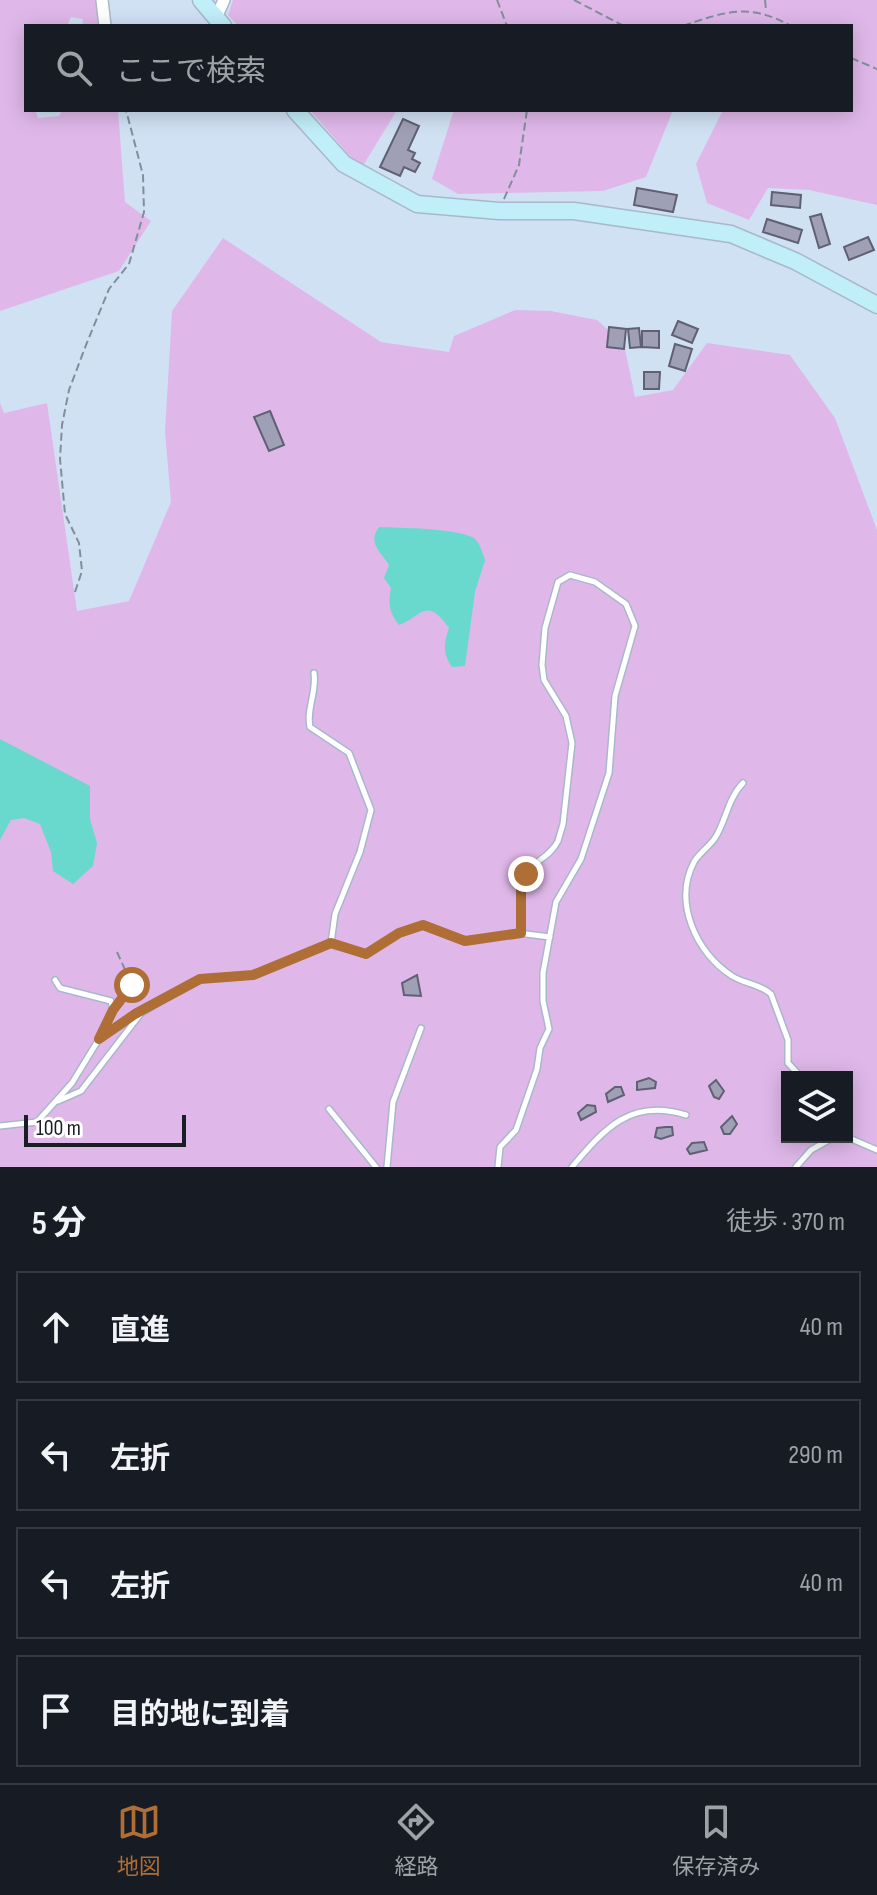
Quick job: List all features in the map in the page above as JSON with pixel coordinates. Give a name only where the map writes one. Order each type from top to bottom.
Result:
[{"type":"street","points":[[102,0],[105,24]]},
{"type":"street","points":[[201,0],[220,22]]},
{"type":"street","points":[[220,22],[224,0]]},
{"type":"street","points":[[297,112],[344,164],[401,197],[428,207],[574,211],[731,234],[795,261],[877,305]]},
{"type":"lane","points":[[498,1167],[500,1147],[516,1130],[537,1069],[540,1048],[549,1029],[543,982],[556,902],[581,859],[609,773],[615,696],[635,626],[626,604],[582,576],[570,575],[558,582],[544,638],[542,675],[566,716],[572,758],[558,841],[552,852],[526,874],[521,884],[521,933]]},
{"type":"lane","points":[[314,673],[315,695],[308,717],[310,727],[349,753],[371,810],[360,852],[335,914],[331,943]]},
{"type":"lane","points":[[743,783],[735,791],[718,834],[696,859],[687,883],[687,909],[699,940],[720,967],[771,994],[788,1040],[788,1063],[795,1071]]},
{"type":"lane","points":[[99,1039],[142,1010],[200,979],[253,975],[331,943],[366,954],[399,933],[423,925],[465,941],[521,933],[550,937]]},
{"type":"lane","points":[[0,1126],[37,1122],[57,1101],[99,1039],[113,1010],[111,1001],[60,988],[55,980]]},
{"type":"lane","points":[[57,1101],[81,1091],[142,1010]]},
{"type":"lane","points":[[387,1167],[393,1102],[421,1028]]},
{"type":"lane","points":[[572,1167],[610,1125],[627,1116],[665,1108],[686,1115]]},
{"type":"lane","points":[[329,1109],[376,1167]]},
{"type":"lane","points":[[853,1140],[877,1150]]},
{"type":"lane","points":[[796,1167],[811,1150],[823,1143]]},
{"type":"path","points":[[497,0],[506,24]]},
{"type":"path","points":[[574,0],[620,24]]},
{"type":"path","points":[[765,0],[766,11]]},
{"type":"path","points":[[688,24],[723,11],[766,11],[788,24]]},
{"type":"path","points":[[853,59],[877,69]]},
{"type":"path","points":[[75,592],[82,571],[79,543],[65,514],[60,459],[62,425],[69,390],[86,345],[109,289],[129,264],[144,212],[143,175],[127,112]]},
{"type":"path","points":[[499,211],[519,165],[527,112]]},
{"type":"path","points":[[113,1010],[132,985],[117,952]]},
{"type":"shaded area","points":[[0,0],[97,0],[98,24],[82,24],[83,19],[71,17],[68,24],[24,24],[24,112],[36,112],[38,118],[59,116],[61,112],[118,112],[125,202],[151,221],[119,271],[0,311]]},
{"type":"shaded area","points":[[233,0],[877,0],[877,205],[809,190],[768,188],[749,220],[707,203],[696,164],[722,112],[853,112],[853,24],[236,24],[228,15]]},
{"type":"shaded area","points":[[312,112],[396,112],[361,169]]},
{"type":"shaded area","points":[[453,112],[672,112],[646,177],[603,191],[458,194],[432,179]]},
{"type":"shaded area","points":[[223,238],[381,342],[449,352],[454,336],[515,310],[551,311],[597,320],[624,344],[635,397],[673,390],[707,343],[790,355],[835,418],[877,530],[877,1167],[0,1167],[0,403],[4,413],[47,403],[77,611],[129,601],[171,502],[165,432],[172,311]]},
{"type":"shaded area","points":[[379,527],[452,532],[472,537],[479,544],[485,560],[475,592],[465,666],[452,667],[449,662],[445,648],[449,628],[435,612],[424,611],[399,625],[396,621],[390,608],[391,588],[384,578],[389,565],[374,538]]},
{"type":"shaded area","points":[[0,739],[90,786],[90,819],[97,843],[93,866],[73,884],[53,871],[51,852],[40,824],[24,818],[11,820],[0,840]]},
{"type":"building","points":[[403,119],[419,126],[408,150],[415,153],[412,159],[420,163],[415,172],[404,167],[400,176],[380,167]]},
{"type":"building","points":[[637,188],[677,195],[673,212],[634,205]]},
{"type":"building","points":[[772,192],[801,195],[800,208],[771,205]]},
{"type":"building","points":[[821,214],[830,244],[819,248],[810,217]]},
{"type":"building","points":[[767,219],[802,230],[798,243],[763,232]]},
{"type":"building","points":[[868,237],[874,250],[849,260],[844,247]]},
{"type":"building","points":[[678,321],[698,329],[692,343],[672,335]]},
{"type":"building","points":[[609,327],[626,329],[624,349],[607,347]]},
{"type":"building","points":[[639,328],[641,347],[630,348],[628,329]]},
{"type":"building","points":[[642,331],[659,331],[659,348],[642,347]]},
{"type":"building","points":[[675,344],[692,349],[685,371],[669,366]]},
{"type":"building","points":[[644,372],[660,372],[659,389],[644,389]]},
{"type":"building","points":[[270,411],[284,445],[269,451],[254,417]]},
{"type":"building","points":[[417,975],[421,996],[404,995],[402,983]]},
{"type":"building","points":[[649,1078],[656,1082],[655,1088],[637,1090],[637,1082]]},
{"type":"building","points":[[716,1080],[724,1091],[719,1099],[714,1097],[709,1086]]},
{"type":"building","points":[[615,1087],[621,1087],[624,1095],[608,1102],[606,1094]]},
{"type":"building","points":[[587,1105],[595,1106],[596,1112],[581,1120],[578,1113]]},
{"type":"building","points":[[732,1116],[737,1124],[730,1134],[724,1134],[721,1127]]},
{"type":"building","points":[[672,1127],[673,1135],[661,1139],[655,1137],[657,1128]]},
{"type":"building","points":[[704,1142],[707,1150],[690,1154],[687,1149],[692,1143]]},
{"type":"route","points":[[132,985],[113,1010],[99,1039],[135,1014],[200,979],[253,975],[327,944],[366,954],[411,926],[423,925],[454,938],[476,942],[521,933],[521,884],[526,874]]}]
